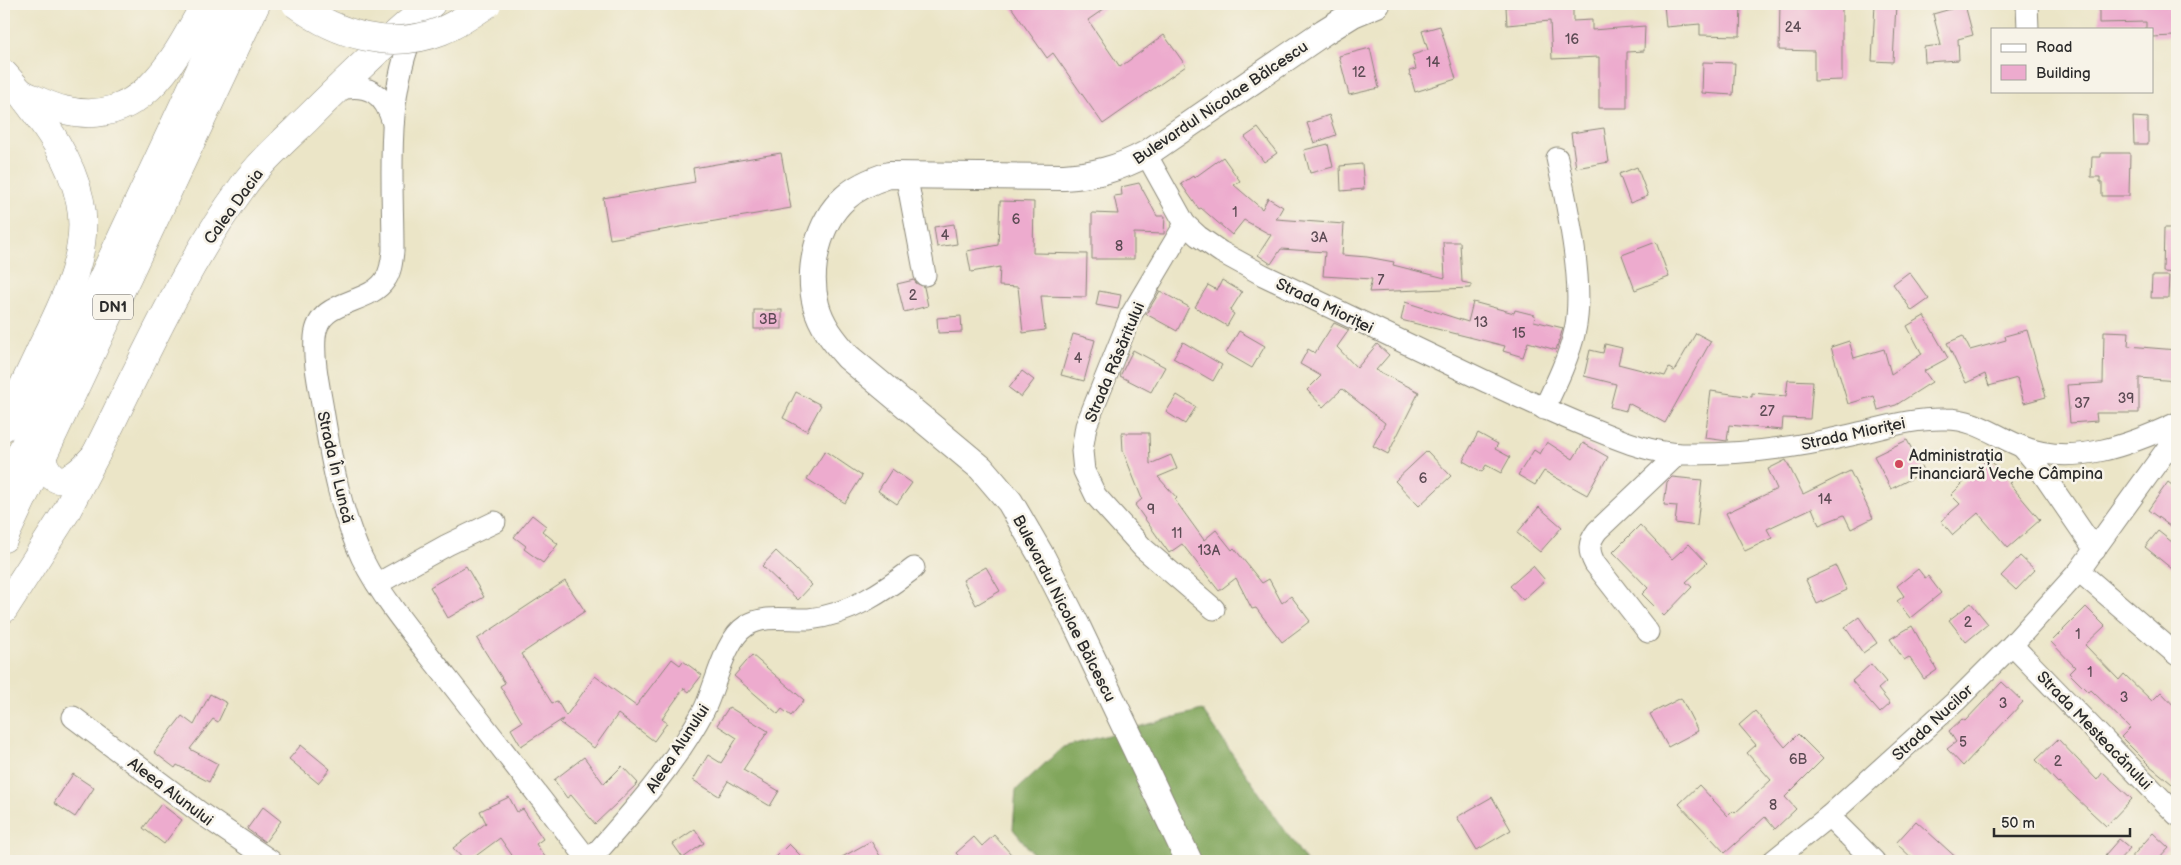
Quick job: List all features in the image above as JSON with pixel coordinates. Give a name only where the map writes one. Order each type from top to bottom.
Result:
[{"type":"main road","points":[[12,83],[65,110],[94,112],[117,109],[137,99],[156,83],[185,41],[205,4]]},
{"type":"main road","name":"DN1","points":[[213,67],[231,4]]},
{"type":"main road","name":"DN1","points":[[4,488],[174,150],[213,67],[256,4]]},
{"type":"main road","points":[[296,4],[326,24],[341,30],[359,36],[401,39],[422,37],[440,31],[461,22],[488,4]]},
{"type":"main road","name":"Calea Dacia","points":[[4,609],[65,514],[186,276],[243,186],[280,145],[336,90],[428,7]]},
{"type":"main road","points":[[4,427],[70,284],[80,245],[80,202],[74,179],[54,139],[12,83]]},
{"type":"main road","name":"DN1","points":[[4,538],[42,459],[174,150]]},
{"type":"main road","points":[[42,459],[48,474],[53,478],[64,480],[75,475],[96,454]]},
{"type":"street","name":"Bulevardul Nicolae Bălcescu","points":[[1189,861],[1077,626],[1038,549],[1010,502],[981,468],[848,357],[831,337],[816,305],[814,266],[817,248],[823,230],[844,198],[872,180],[889,175],[1064,177],[1090,175],[1114,169],[1146,154],[1324,32],[1353,14],[1377,4]]},
{"type":"street","points":[[2027,4],[2028,28]]},
{"type":"street","name":"Strada În Luncă","points":[[428,7],[411,37],[396,95],[393,125],[393,251],[391,269],[385,282],[373,291],[330,310],[320,321],[315,334],[318,378],[338,492],[349,528],[362,558],[377,584],[432,659],[589,861]]},
{"type":"street","name":"Strada În Luncă","points":[[336,90],[351,86],[367,88],[380,97],[388,108],[393,125]]},
{"type":"street","name":"Strada Mioriței","points":[[1146,154],[1185,224],[1221,252],[1263,275],[1544,409],[1628,443],[1651,450],[1678,454],[1763,451],[1851,435],[1898,422],[1923,419],[1951,419],[1971,422],[2022,447],[2060,454],[2082,454],[2116,446],[2153,434],[2177,423]]},
{"type":"street","points":[[1544,409],[1575,330],[1578,302],[1569,215],[1557,158]]},
{"type":"street","points":[[906,174],[925,275]]},
{"type":"street","name":"Strada Răsăritului","points":[[1185,224],[1131,316],[1086,426],[1082,451],[1084,471],[1096,496],[1143,548],[1214,609]]},
{"type":"street","points":[[2177,435],[2079,571],[2177,655]]},
{"type":"street","name":"Strada Mioriței","points":[[2022,447],[2034,461],[2095,550]]},
{"type":"street","points":[[1648,632],[1595,564],[1590,556],[1590,540],[1597,531],[1678,454]]},
{"type":"street","points":[[377,584],[447,545],[495,522]]},
{"type":"street","name":"Aleea Alunului","points":[[589,861],[643,800],[680,750],[712,693],[733,637],[746,626],[761,620],[810,619],[840,612],[892,585],[914,568]]},
{"type":"street","name":"Strada Nucilor","points":[[1774,861],[1829,816],[1956,701],[2012,645],[2079,571]]},
{"type":"street","name":"Strada Mesteacănului","points":[[2012,645],[2177,815]]},
{"type":"street","name":"Aleea Alunului","points":[[73,717],[202,814],[271,861]]},
{"type":"street","points":[[1829,816],[1874,861]]},
{"type":"green space","points":[[1202,710],[1306,861],[1039,861],[1013,829],[1016,790],[1063,747]]},
{"type":"building","points":[[1009,4],[1111,4],[1088,20],[1120,67],[1164,35],[1186,66],[1103,124],[1053,53],[1047,58]]},
{"type":"building","points":[[1573,4],[1573,21],[1592,20],[1592,30],[1645,26],[1644,51],[1627,52],[1627,108],[1599,108],[1599,57],[1552,59],[1550,21],[1507,25],[1506,7]]},
{"type":"building","points":[[1664,4],[1741,4],[1740,36],[1700,35],[1700,24],[1666,27]]},
{"type":"building","points":[[1780,4],[1842,4],[1842,80],[1814,81],[1814,51],[1779,50]]},
{"type":"building","points":[[1875,4],[1896,4],[1893,62],[1872,61]]},
{"type":"building","points":[[2099,4],[2172,4],[2174,36],[2154,37],[2154,28],[2146,28],[2146,22],[2099,23]]},
{"type":"building","points":[[1965,5],[1973,35],[1958,39],[1959,60],[1925,62],[1924,47],[1941,45],[1933,14]]},
{"type":"building","points":[[1440,26],[1456,79],[1415,92],[1409,71],[1416,69],[1412,55],[1428,50],[1422,31]]},
{"type":"building","points":[[1370,48],[1379,88],[1349,95],[1339,56]]},
{"type":"building","points":[[1703,62],[1735,63],[1733,95],[1702,93]]},
{"type":"building","points":[[1329,115],[1336,135],[1314,143],[1307,123]]},
{"type":"building","points":[[2133,117],[2148,118],[2148,144],[2134,144]]},
{"type":"building","points":[[1258,128],[1277,153],[1264,162],[1245,137]]},
{"type":"building","points":[[1604,128],[1609,162],[1576,168],[1571,133]]},
{"type":"building","points":[[1328,144],[1333,167],[1310,173],[1304,150]]},
{"type":"building","points":[[781,153],[791,208],[610,239],[603,198],[695,182],[693,168]]},
{"type":"building","points":[[2101,153],[2130,153],[2129,196],[2102,196],[2100,177],[2091,177],[2092,157],[2101,157]]},
{"type":"building","points":[[1223,157],[1240,181],[1234,185],[1262,209],[1268,198],[1283,207],[1276,219],[1344,224],[1342,255],[1394,262],[1393,265],[1445,278],[1443,242],[1460,242],[1462,282],[1471,284],[1471,288],[1369,292],[1372,279],[1323,276],[1325,252],[1281,249],[1271,264],[1258,255],[1271,235],[1244,220],[1232,235],[1201,208],[1199,209],[1181,184],[1193,176],[1194,178]]},
{"type":"building","points":[[1362,164],[1364,189],[1341,191],[1340,166]]},
{"type":"building","points":[[1637,167],[1648,196],[1630,203],[1619,174]]},
{"type":"building","points":[[1139,183],[1157,216],[1165,216],[1164,234],[1134,233],[1134,259],[1092,259],[1092,213],[1118,214],[1114,196],[1122,195],[1121,187]]},
{"type":"building","points":[[1000,201],[1034,202],[1033,253],[1087,254],[1086,297],[1041,296],[1045,330],[1023,333],[1018,287],[999,286],[1000,267],[971,272],[967,251],[998,245]]},
{"type":"building","points":[[954,224],[957,244],[937,247],[934,227]]},
{"type":"building","points":[[2164,228],[2177,228],[2177,273],[2163,272]]},
{"type":"building","points":[[1656,242],[1669,277],[1635,290],[1622,255]]},
{"type":"building","points":[[1909,272],[1929,299],[1912,311],[1893,284]]},
{"type":"building","points":[[2152,276],[2169,276],[2168,298],[2151,298]]},
{"type":"building","points":[[914,280],[924,287],[928,306],[904,312],[897,284]]},
{"type":"building","points":[[1222,280],[1242,292],[1230,311],[1234,314],[1227,326],[1195,307],[1208,285],[1217,290]]},
{"type":"building","points":[[1099,291],[1121,295],[1118,309],[1096,305]]},
{"type":"building","points":[[1160,291],[1189,307],[1177,331],[1146,314]]},
{"type":"building","points":[[1405,302],[1468,322],[1473,302],[1514,313],[1515,310],[1535,315],[1534,321],[1563,328],[1556,350],[1528,342],[1523,357],[1503,351],[1505,346],[1401,320]]},
{"type":"building","points":[[754,310],[782,310],[782,329],[754,329]]},
{"type":"building","points":[[961,316],[962,332],[938,333],[937,318]]},
{"type":"building","points":[[1924,316],[1948,358],[1924,371],[1932,382],[1896,405],[1878,410],[1874,396],[1848,404],[1831,347],[1849,341],[1854,358],[1884,349],[1891,374],[1922,354],[1907,326]]},
{"type":"building","points":[[1334,323],[1349,330],[1337,347],[1357,368],[1377,344],[1389,355],[1376,370],[1419,392],[1388,454],[1373,446],[1385,423],[1342,389],[1323,407],[1307,390],[1321,376],[1300,364],[1308,349],[1315,353]]},
{"type":"building","points":[[2027,330],[2046,397],[2024,403],[2017,378],[1989,386],[1985,374],[1966,383],[1947,343],[1963,336],[1970,350],[2006,340],[2005,336]]},
{"type":"building","points":[[1239,331],[1265,346],[1252,368],[1226,353]]},
{"type":"building","points":[[2104,331],[2129,332],[2128,346],[2177,350],[2177,381],[2139,378],[2139,413],[2096,413],[2097,421],[2070,423],[2067,385],[2103,383]]},
{"type":"building","points":[[1696,333],[1711,341],[1665,423],[1628,403],[1626,411],[1610,407],[1616,384],[1584,376],[1590,350],[1603,353],[1605,344],[1622,348],[1618,364],[1665,376],[1669,368],[1674,371]]},
{"type":"building","points":[[1073,334],[1095,340],[1084,381],[1061,375]]},
{"type":"building","points":[[1183,342],[1222,365],[1213,381],[1173,358]]},
{"type":"building","points":[[1133,350],[1165,367],[1151,392],[1120,376]]},
{"type":"building","points":[[1022,371],[1034,380],[1021,397],[1009,388]]},
{"type":"building","points":[[1788,380],[1813,381],[1810,419],[1783,418],[1782,430],[1729,425],[1727,441],[1705,438],[1711,391],[1752,397],[1752,393],[1786,396]]},
{"type":"building","points":[[796,392],[821,405],[807,431],[783,418]]},
{"type":"building","points":[[1177,395],[1196,407],[1185,424],[1166,412]]},
{"type":"building","points":[[1122,433],[1149,433],[1150,464],[1171,455],[1177,469],[1158,477],[1177,498],[1175,500],[1204,540],[1216,530],[1232,550],[1234,548],[1262,583],[1269,579],[1282,603],[1291,596],[1310,621],[1282,642],[1256,608],[1252,609],[1236,578],[1219,591],[1182,544],[1169,553],[1135,505],[1142,499],[1123,451]]},
{"type":"building","points":[[1478,433],[1498,444],[1495,449],[1510,457],[1501,473],[1486,465],[1482,472],[1463,461]]},
{"type":"building","name":"Administrația Financiară Veche Câmpina","points":[[1907,440],[1924,472],[1891,489],[1874,456]]},
{"type":"building","points":[[1547,442],[1573,459],[1583,443],[1608,457],[1587,495],[1544,471],[1535,485],[1518,475],[1534,450],[1540,454]]},
{"type":"building","points":[[825,451],[862,476],[845,503],[807,479]]},
{"type":"building","points":[[1427,451],[1451,476],[1419,506],[1395,481]]},
{"type":"building","points":[[1988,458],[2011,482],[2009,483],[2040,520],[2008,548],[1978,513],[1953,535],[1941,521],[1960,504],[1951,495]]},
{"type":"building","points":[[1786,460],[1803,494],[1850,471],[1873,518],[1851,529],[1844,515],[1819,525],[1812,508],[1767,529],[1772,538],[1745,551],[1726,513],[1777,489],[1768,469]]},
{"type":"building","points":[[892,469],[912,483],[897,504],[878,491]]},
{"type":"building","points":[[1672,477],[1702,480],[1697,526],[1675,523],[1677,506],[1664,505],[1667,482]]},
{"type":"building","points":[[2168,482],[2177,489],[2177,516],[2170,526],[2148,510]]},
{"type":"building","points":[[1539,507],[1562,527],[1540,552],[1517,533]]},
{"type":"building","points":[[532,515],[546,526],[542,531],[558,544],[543,563],[524,549],[526,546],[514,537]]},
{"type":"building","points":[[1640,525],[1672,559],[1689,544],[1707,563],[1686,582],[1692,587],[1664,616],[1642,594],[1648,588],[1613,552]]},
{"type":"building","points":[[2158,531],[2177,546],[2177,573],[2145,547]]},
{"type":"building","points":[[776,551],[812,585],[798,600],[762,566]]},
{"type":"building","points":[[2020,556],[2035,570],[2016,590],[2001,576]]},
{"type":"building","points":[[466,566],[484,597],[448,618],[430,587]]},
{"type":"building","points":[[1533,566],[1545,580],[1523,600],[1510,586]]},
{"type":"building","points":[[1836,566],[1847,590],[1817,604],[1806,580]]},
{"type":"building","points":[[986,567],[1000,591],[976,605],[963,580]]},
{"type":"building","points":[[1918,569],[1925,578],[1928,576],[1941,593],[1910,618],[1897,601],[1904,596],[1897,586]]},
{"type":"building","points":[[565,581],[585,611],[521,654],[552,703],[557,701],[566,716],[595,676],[636,706],[672,659],[680,665],[683,661],[702,675],[689,692],[684,688],[662,719],[667,723],[654,741],[618,714],[594,748],[560,723],[563,719],[521,746],[511,729],[522,722],[500,686],[505,683],[477,639]]},
{"type":"building","points":[[1971,603],[1988,624],[1966,642],[1949,620]]},
{"type":"building","points":[[2086,607],[2105,626],[2085,645],[2119,680],[2124,674],[2152,701],[2161,692],[2177,709],[2177,788],[2149,765],[2121,737],[2130,728],[2091,690],[2088,692],[2069,673],[2075,667],[2051,642]]},
{"type":"building","points":[[1859,617],[1877,643],[1863,653],[1845,627]]},
{"type":"building","points":[[1912,626],[1937,670],[1924,679],[1909,657],[1904,660],[1890,639]]},
{"type":"building","points":[[752,655],[804,700],[791,716],[782,709],[778,714],[734,676]]},
{"type":"building","points":[[1871,664],[1886,682],[1878,689],[1890,704],[1880,713],[1852,681]]},
{"type":"building","points":[[2002,682],[2023,702],[1963,766],[1947,749],[1956,742],[1949,731],[1962,719],[1965,721]]},
{"type":"building","points":[[210,694],[227,703],[218,722],[213,719],[190,749],[218,764],[209,782],[177,765],[175,768],[154,752],[182,716],[194,725]]},
{"type":"building","points":[[1681,698],[1698,731],[1668,747],[1650,714]]},
{"type":"building","points":[[729,707],[768,731],[743,770],[779,791],[770,806],[728,781],[719,796],[693,780],[708,755],[721,763],[737,738],[717,725]]},
{"type":"building","points":[[1755,711],[1785,747],[1798,734],[1823,759],[1785,797],[1796,809],[1775,829],[1765,817],[1725,853],[1679,804],[1699,785],[1728,816],[1733,811],[1735,813],[1771,780],[1747,753],[1756,745],[1739,725]]},
{"type":"building","points":[[2058,739],[2097,780],[2103,772],[2132,799],[2106,826],[2058,783],[2036,760]]},
{"type":"building","points":[[301,745],[330,769],[318,783],[289,759]]},
{"type":"building","points":[[584,757],[604,784],[622,766],[638,783],[595,824],[571,795],[567,798],[554,780]]},
{"type":"building","points":[[73,774],[94,788],[75,817],[54,803]]},
{"type":"building","points":[[509,797],[517,812],[523,809],[543,839],[536,844],[548,861],[516,861],[500,838],[469,861],[465,861],[453,848],[486,823],[480,811]]},
{"type":"building","points":[[1492,797],[1511,830],[1477,850],[1457,817]]},
{"type":"building","points":[[161,804],[182,820],[164,844],[143,828]]},
{"type":"building","points":[[263,807],[281,821],[265,842],[247,829]]},
{"type":"building","points":[[1916,821],[1960,861],[1915,861],[1896,843]]},
{"type":"building","points":[[695,829],[704,843],[683,858],[673,844]]},
{"type":"building","points":[[2153,833],[2169,848],[2157,861],[2128,861]]},
{"type":"building","points":[[994,835],[1011,854],[1003,861],[963,861],[956,853],[974,837],[982,846]]},
{"type":"building","points":[[2119,839],[2130,848],[2118,861],[2112,861],[2105,855]]},
{"type":"building","points":[[871,841],[883,861],[835,861]]},
{"type":"building","points":[[789,844],[806,861],[772,861]]},
{"type":"place","name":"Administrația Financiară Veche Câmpina","points":[[1899,464]]}]
